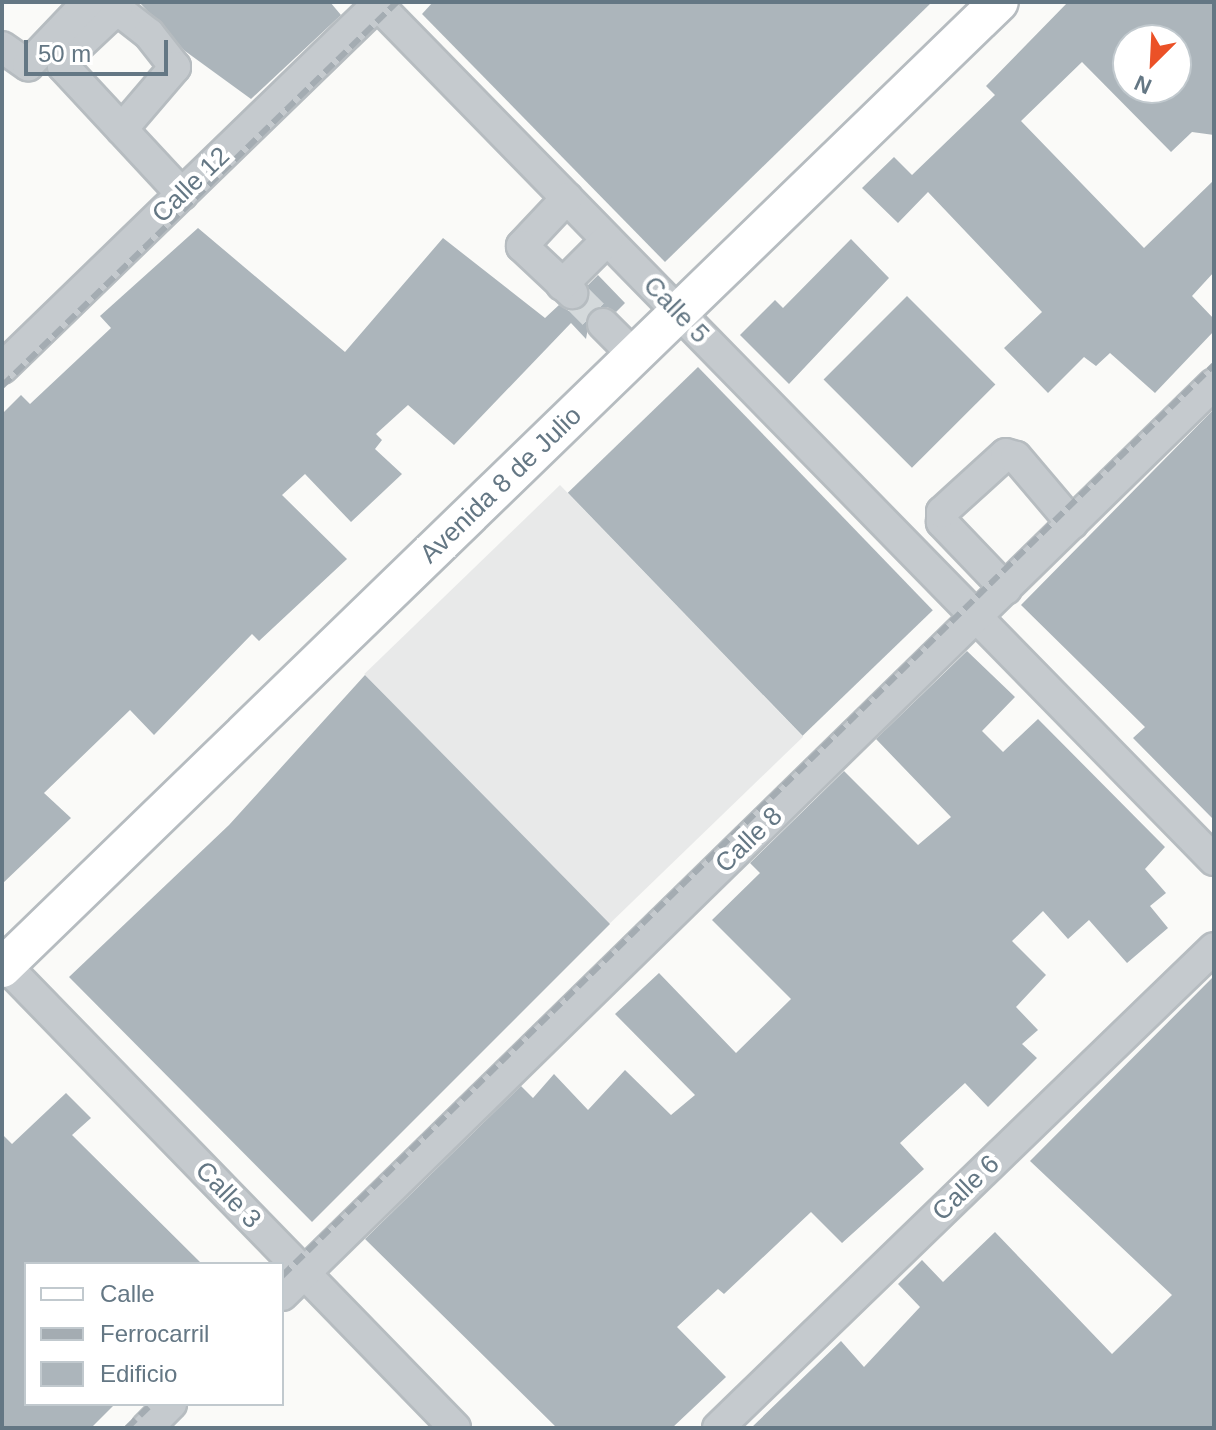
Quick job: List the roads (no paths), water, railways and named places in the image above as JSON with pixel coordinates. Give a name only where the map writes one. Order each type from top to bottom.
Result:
[{"type":"main road","name":"Avenida 8 de Julio","points":[[3,965],[999,2]]},
{"type":"street","points":[[2,47],[28,65],[88,2]]},
{"type":"street","name":"Calle 5","points":[[377,3],[1214,860]]},
{"type":"street","name":"Calle 12","points":[[2,368],[377,3]]},
{"type":"street","points":[[122,129],[175,67],[149,34],[112,6],[62,64],[122,129],[182,194]]},
{"type":"street","points":[[567,198],[522,244],[567,289],[607,240]]},
{"type":"street","points":[[603,324],[635,356]]},
{"type":"street","name":"Calle 8","points":[[284,1293],[1214,384]]},
{"type":"street","points":[[1006,589],[942,522],[942,512],[1006,454],[1016,457],[1072,523]]},
{"type":"street","name":"Calle 6","points":[[718,1428],[1214,948]]},
{"type":"street","name":"Calle 3","points":[[3,965],[455,1428]]},
{"type":"street","points":[[147,1428],[169,1406]]},
{"type":"tunnel","points":[[572,293],[603,324]]},
{"type":"railway","points":[[2,386],[397,2]]},
{"type":"railway","points":[[284,1274],[1214,365]]},
{"type":"railway","points":[[127,1428],[150,1406]]}]
